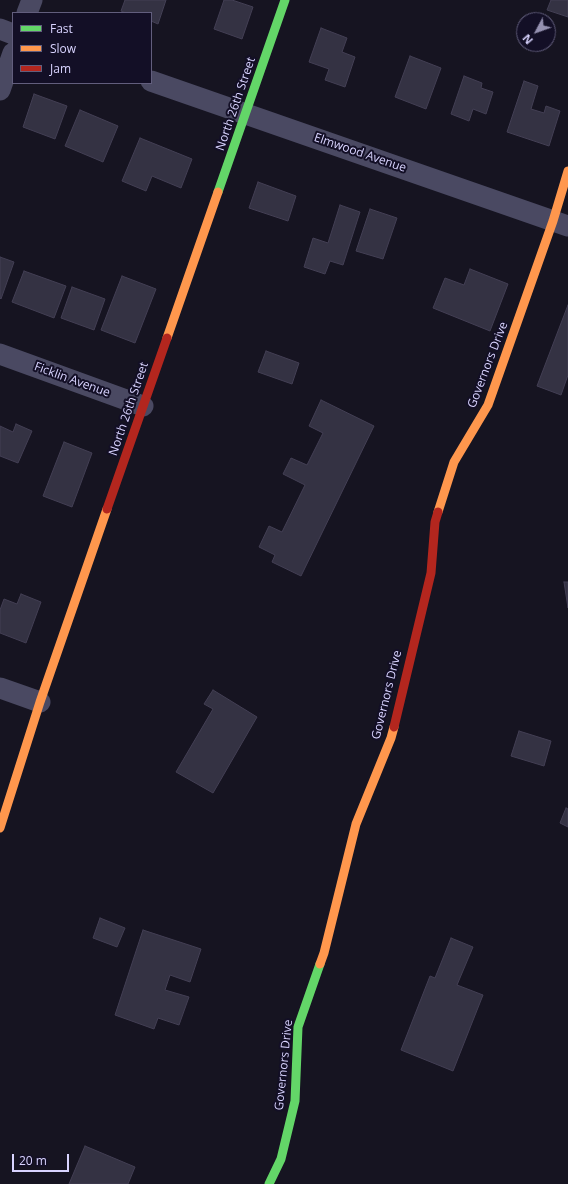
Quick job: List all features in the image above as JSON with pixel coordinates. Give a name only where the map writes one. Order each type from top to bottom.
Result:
[{"type":"street","points":[[27,12],[32,0]]},
{"type":"street","name":"North 26th Street","points":[[0,828],[40,702],[286,0]]},
{"type":"street","points":[[0,29],[12,34]]},
{"type":"street","points":[[0,90],[12,56]]},
{"type":"street","name":"Elmwood Avenue","points":[[152,81],[560,223]]},
{"type":"street","name":"Governors Drive","points":[[269,1184],[281,1158],[294,1100],[298,1027],[310,988],[324,953],[356,824],[391,738],[431,573],[434,522],[454,462],[488,405],[560,223],[568,171]]},
{"type":"street","name":"Ficklin Avenue","points":[[0,354],[143,406]]},
{"type":"street","points":[[0,688],[40,702]]},
{"type":"building","points":[[125,0],[166,0],[158,24],[152,21],[152,12],[121,11]]},
{"type":"building","points":[[224,0],[232,0],[253,7],[242,39],[214,29]]},
{"type":"building","points":[[551,0],[568,0],[568,17],[547,10]]},
{"type":"building","points":[[321,28],[347,38],[342,52],[355,57],[345,87],[325,80],[329,69],[309,62]]},
{"type":"building","points":[[410,56],[441,68],[426,109],[395,97]]},
{"type":"building","points":[[464,76],[482,83],[481,88],[493,92],[486,114],[473,109],[469,121],[451,114]]},
{"type":"building","points":[[524,81],[538,86],[531,109],[544,113],[546,106],[560,111],[549,146],[507,132]]},
{"type":"building","points":[[34,94],[67,106],[55,139],[23,127]]},
{"type":"building","points":[[80,110],[118,126],[103,162],[65,146]]},
{"type":"building","points":[[140,138],[192,159],[181,188],[152,176],[146,191],[122,181]]},
{"type":"building","points":[[258,182],[296,196],[288,221],[249,208]]},
{"type":"building","points":[[340,205],[360,212],[343,265],[330,261],[325,274],[304,267],[313,238],[328,243]]},
{"type":"building","points":[[370,209],[397,218],[383,259],[356,251]]},
{"type":"building","points":[[0,257],[14,262],[1,299],[0,298]]},
{"type":"building","points":[[470,269],[508,284],[490,331],[433,308],[445,278],[464,285]]},
{"type":"building","points":[[24,271],[66,286],[54,318],[12,302]]},
{"type":"building","points":[[122,276],[156,289],[135,343],[101,330]]},
{"type":"building","points":[[72,287],[105,299],[94,330],[61,318]]},
{"type":"building","points":[[568,305],[568,375],[561,395],[537,386]]},
{"type":"building","points":[[266,351],[299,363],[292,384],[258,372]]},
{"type":"building","points":[[321,400],[374,426],[301,576],[272,562],[275,555],[259,547],[269,526],[282,532],[305,485],[283,474],[291,458],[307,465],[323,433],[309,426]]},
{"type":"building","points":[[16,424],[32,431],[18,463],[0,456],[0,426],[13,432]]},
{"type":"building","points":[[64,442],[92,453],[72,507],[43,496]]},
{"type":"building","points":[[564,582],[568,582],[568,608]]},
{"type":"building","points":[[21,594],[41,602],[26,643],[0,633],[0,610],[4,599],[17,604]]},
{"type":"building","points":[[213,690],[257,717],[213,793],[176,772],[213,709],[204,704]]},
{"type":"building","points":[[519,731],[551,741],[544,766],[511,756]]},
{"type":"building","points":[[566,808],[568,809],[568,827],[560,823]]},
{"type":"building","points":[[100,918],[125,928],[117,947],[93,938]]},
{"type":"building","points":[[143,930],[201,949],[190,982],[170,975],[165,990],[189,997],[179,1025],[158,1018],[154,1029],[115,1015]]},
{"type":"building","points":[[451,938],[473,947],[457,985],[483,995],[453,1071],[401,1050],[430,976],[435,978]]},
{"type":"building","points":[[85,1146],[135,1167],[128,1184],[69,1184]]},
{"type":"traffic: fast","points":[[218,192],[285,0]]},
{"type":"traffic: fast","points":[[269,1184],[281,1159],[295,1101],[298,1027],[320,964]]},
{"type":"traffic: slow","points":[[438,512],[454,462],[488,405],[553,221],[568,171]]},
{"type":"traffic: slow","points":[[167,338],[218,192]]},
{"type":"traffic: slow","points":[[0,828],[40,702],[107,509]]},
{"type":"traffic: slow","points":[[320,964],[356,824],[391,738],[394,727]]},
{"type":"traffic: jam","points":[[107,509],[167,338]]},
{"type":"traffic: jam","points":[[394,727],[431,573],[435,522],[438,512]]}]
